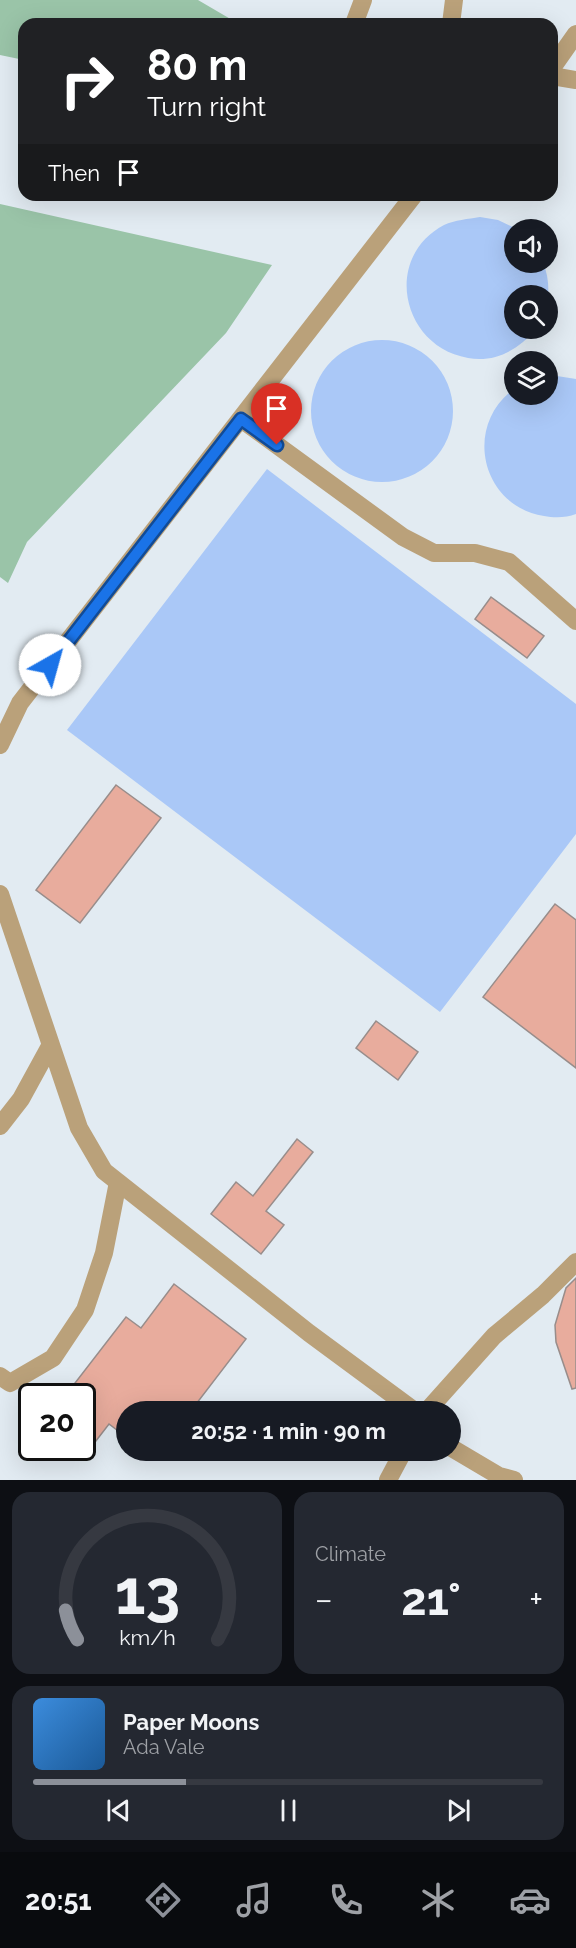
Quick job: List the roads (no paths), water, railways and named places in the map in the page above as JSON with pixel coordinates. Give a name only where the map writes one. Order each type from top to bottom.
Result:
[{"type":"lane","points":[[356,18],[363,0]]},
{"type":"lane","points":[[452,18],[453,0]]},
{"type":"lane","points":[[558,60],[576,34]]},
{"type":"lane","points":[[558,77],[576,80]]},
{"type":"lane","points":[[0,745],[20,703],[409,201]]},
{"type":"lane","points":[[241,419],[404,537],[434,553],[475,553],[508,562],[576,621]]},
{"type":"lane","points":[[0,894],[79,1128],[104,1170],[309,1334],[401,1401]]},
{"type":"lane","points":[[0,1126],[21,1099],[50,1046]]},
{"type":"lane","points":[[0,1376],[10,1383],[53,1358],[85,1310],[104,1253],[118,1182]]},
{"type":"lane","points":[[436,1401],[494,1336],[543,1295],[576,1263]]},
{"type":"lane","points":[[461,1454],[499,1476],[513,1480]]},
{"type":"lane","points":[[388,1480],[398,1461]]},
{"type":"water","points":[[480,217],[498,220],[504,223],[504,273],[546,273],[548,285],[504,285],[504,339],[526,339],[509,351],[504,351],[504,354],[478,359],[445,350],[428,337],[415,320],[408,300],[407,279],[412,258],[425,240],[444,225]]},
{"type":"water","points":[[382,340],[409,346],[432,361],[447,384],[453,411],[447,438],[432,461],[409,476],[382,482],[355,476],[332,461],[317,438],[311,411],[317,384],[332,361],[355,346]]},
{"type":"water","points":[[558,376],[576,379],[576,514],[544,516],[523,509],[506,497],[493,481],[486,463],[484,443],[488,423],[504,399],[504,405],[558,405]]},
{"type":"water","points":[[267,469],[576,704],[576,834],[440,1012],[67,730]]}]
